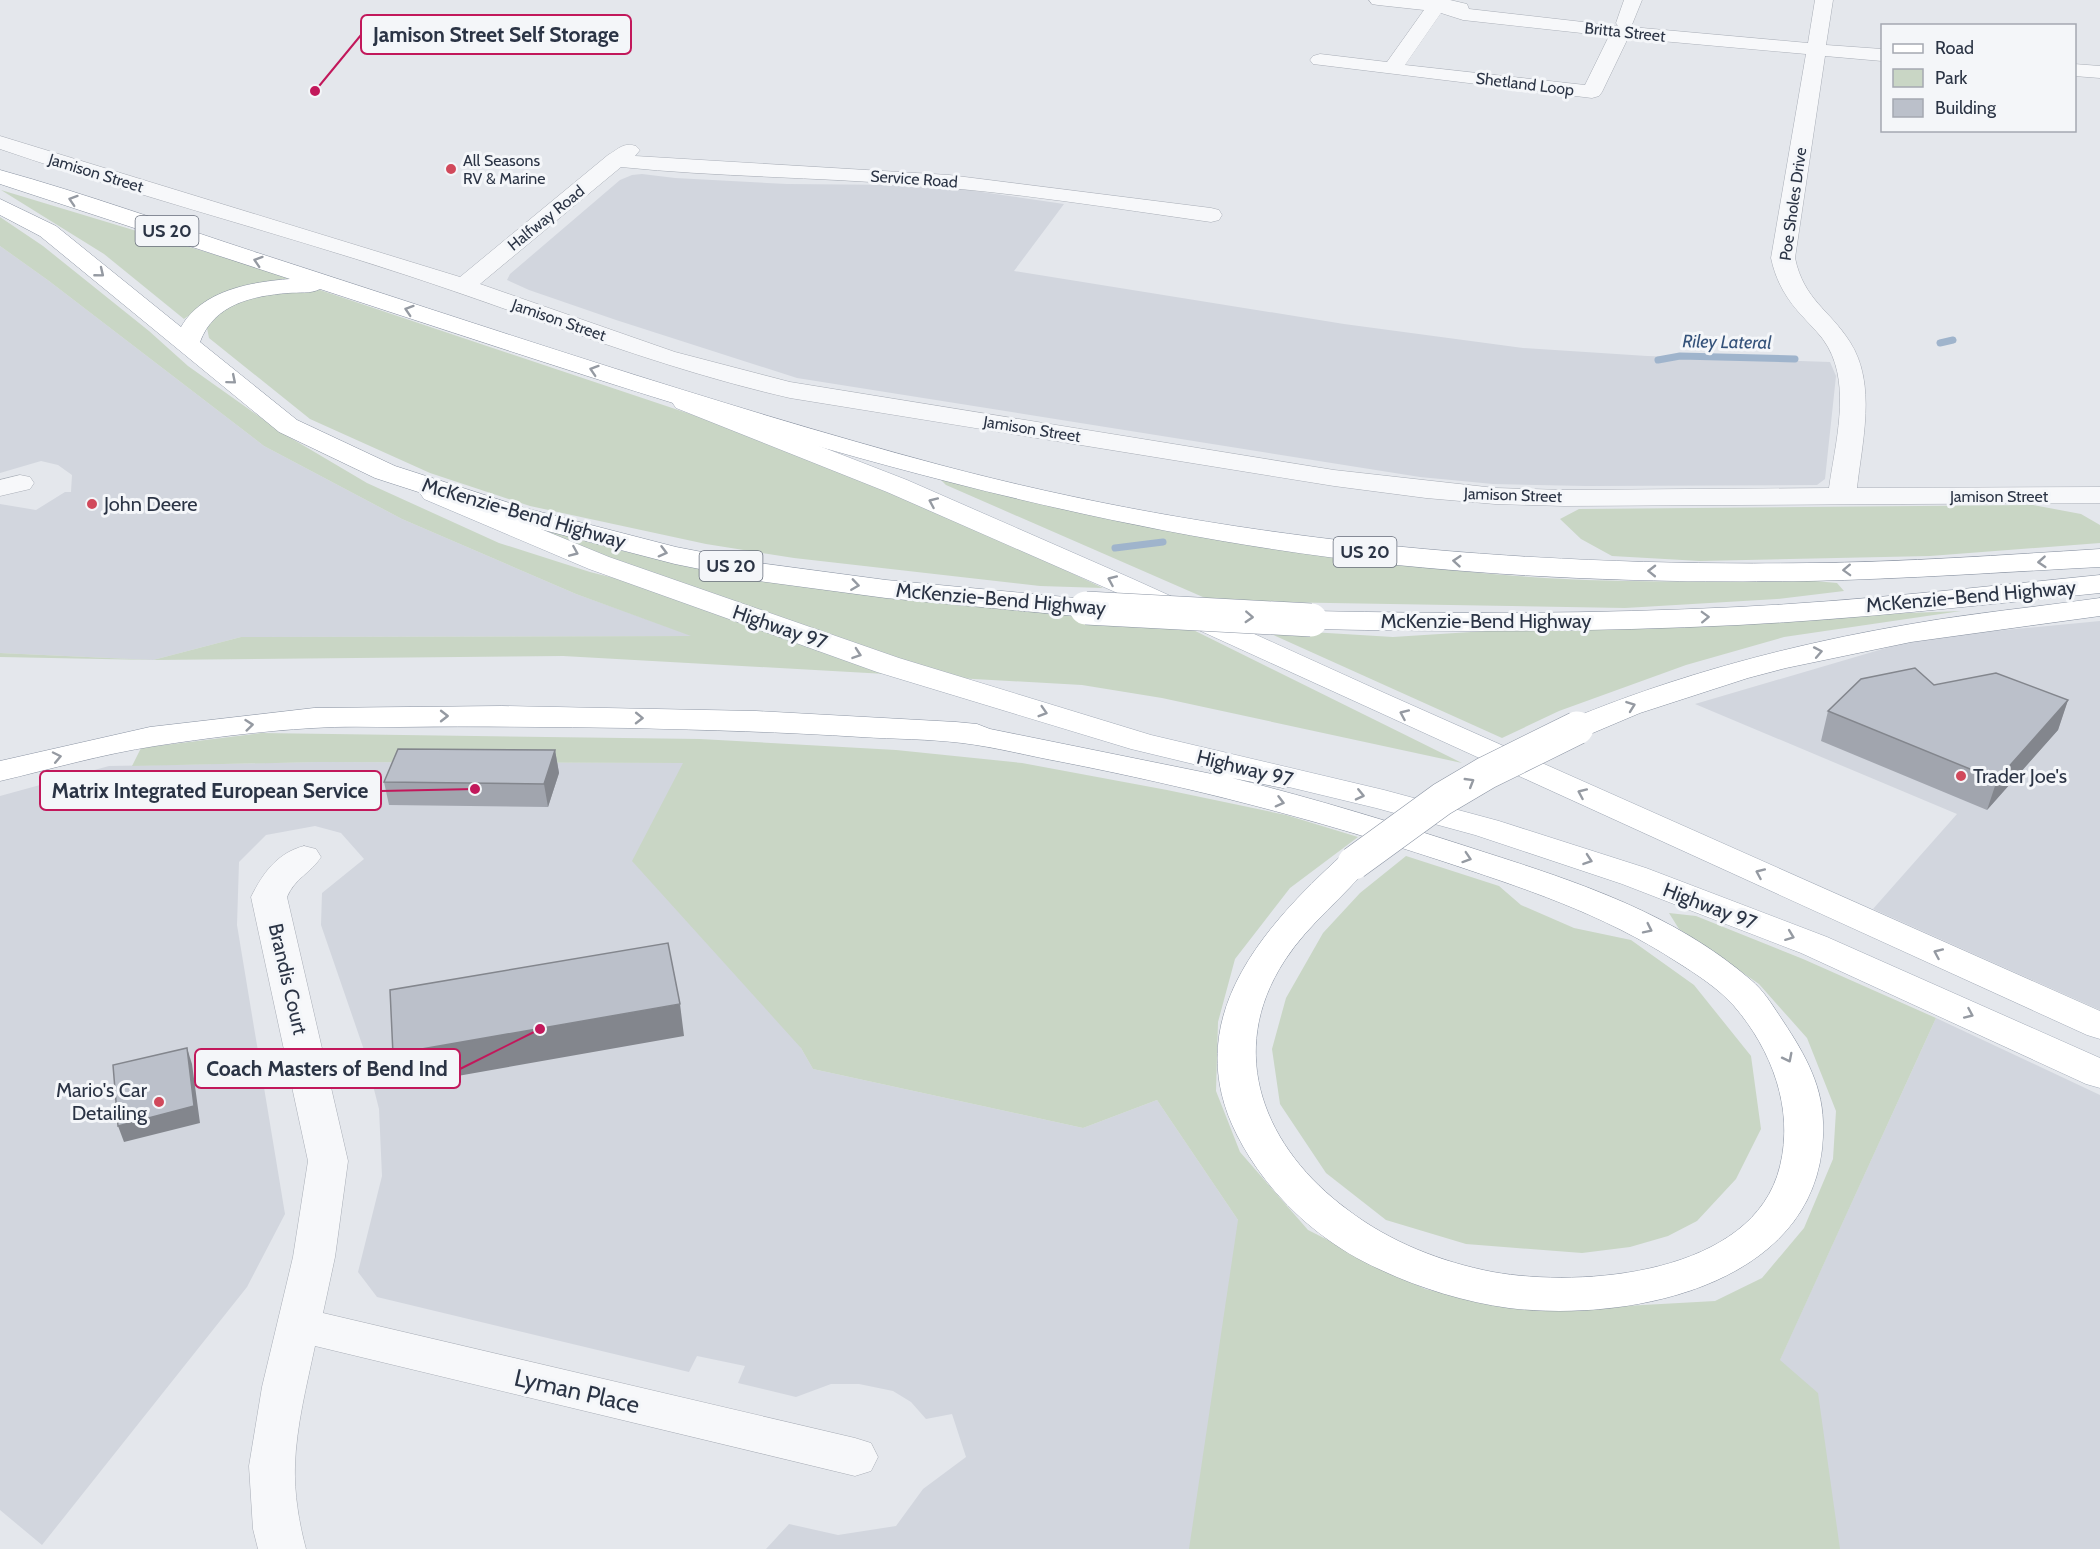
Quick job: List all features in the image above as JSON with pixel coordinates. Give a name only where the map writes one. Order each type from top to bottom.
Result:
[{"type":"main road","name":"McKenzie-Bend Highway","points":[[0,177],[650,388],[892,460],[1021,493],[1120,514],[1318,547],[1499,565],[1706,572],[1920,568],[2100,558]]},
{"type":"main road","name":"McKenzie-Bend Highway","points":[[0,206],[48,231],[288,426],[385,472],[515,514],[759,572],[886,589],[1086,608],[1311,620],[1525,623],[1714,617],[1814,611],[2100,584]]},
{"type":"main road","points":[[187,343],[196,322],[208,310],[238,296],[272,287],[333,286]]},
{"type":"main road","points":[[650,388],[897,486],[1123,585],[2100,1026]]},
{"type":"main road","name":"Highway 97","points":[[385,472],[599,563],[888,665],[1142,742],[1283,778],[1384,800],[1487,828],[1634,876],[1814,945],[2100,1074]]},
{"type":"main road","points":[[956,732],[1187,777],[1355,821],[1573,893],[1670,939],[1744,993],[1791,1060],[1802,1101],[1805,1146],[1791,1192],[1776,1219],[1754,1242],[1692,1276],[1639,1287],[1584,1293],[1514,1292],[1443,1276],[1393,1257],[1351,1234],[1312,1207],[1271,1160],[1246,1116],[1236,1076],[1237,1033],[1250,989],[1270,952],[1303,910],[1354,863],[1401,827],[1486,773],[1577,728],[1629,706],[1737,670],[1786,659],[1911,633],[2100,607]]},
{"type":"main road","points":[[0,771],[150,737],[314,718],[502,716],[687,719],[956,732],[1070,743],[1184,759],[1283,778]]},
{"type":"street","name":"Britta Street","points":[[1378,0],[1439,3],[1463,14],[1881,55]]},
{"type":"street","points":[[1623,28],[1634,0]]},
{"type":"street","name":"Poe Sholes Drive","points":[[1824,0],[1783,258],[1786,276],[1797,296],[1840,346],[1850,370],[1854,388],[1842,497]]},
{"type":"street","points":[[1392,69],[1439,3]]},
{"type":"street","name":"Shetland Loop","points":[[1320,60],[1592,92],[1623,28]]},
{"type":"street","points":[[2076,70],[2100,72]]},
{"type":"street","name":"Jamison Street","points":[[0,141],[65,164],[464,286],[674,361],[745,381],[1334,478],[1495,496],[2100,495]]},
{"type":"street","name":"Halfway Road","points":[[464,286],[623,155]]},
{"type":"street","name":"Service Road","points":[[623,155],[709,170],[872,176],[968,183],[1211,215]]},
{"type":"street","name":"Brandis Court","points":[[282,1549],[277,1529],[272,1466],[284,1387],[314,1257],[328,1161],[269,897],[278,878],[304,857]]},
{"type":"street","name":"Lyman Place","points":[[299,1325],[855,1457]]},
{"type":"shaded area","points":[[642,174],[787,184],[898,185],[961,189],[1064,204],[1014,271],[1344,324],[1523,348],[1647,356],[1830,362],[1836,376],[1825,479],[1817,485],[1587,486],[1493,484],[1420,477],[797,378],[616,320],[529,290],[507,280],[510,274],[620,180]]},
{"type":"shaded area","points":[[0,246],[264,446],[402,519],[576,594],[693,636],[241,637],[153,660],[0,653],[0,504],[36,510],[65,492],[71,492],[72,475],[58,465],[41,461],[0,473]]},
{"type":"shaded area","points":[[2100,621],[2100,1010],[1873,909],[1957,814],[1695,704],[1920,638]]},
{"type":"shaded area","points":[[318,762],[684,763],[801,1048],[813,1069],[1083,1128],[1157,1100],[1238,1220],[1297,1298],[1766,1390],[1936,1018],[2100,1095],[2100,1549],[766,1549],[789,1524],[838,1535],[896,1526],[923,1489],[966,1457],[952,1414],[926,1419],[911,1402],[893,1391],[859,1384],[831,1384],[796,1397],[738,1383],[745,1366],[697,1356],[689,1372],[377,1297],[358,1272],[382,1176],[379,1109],[364,1050],[321,925],[322,893],[364,859],[341,833],[315,826],[266,835],[239,862],[237,925],[285,1214],[247,1287],[42,1545],[0,1510],[0,796],[109,766]]},
{"type":"green space","points":[[1,190],[292,278],[247,286],[211,302],[184,319],[104,254]]},
{"type":"green space","points":[[0,217],[43,246],[149,331],[188,366],[284,434],[367,483],[499,543],[614,578],[529,526],[627,552],[736,575],[1161,614],[1462,763],[1162,698],[1082,685],[563,656],[153,660],[241,637],[691,636],[576,594],[402,519],[264,446],[0,246]]},
{"type":"green space","points":[[294,289],[320,290],[711,421],[966,523],[1103,588],[1040,586],[794,558],[706,544],[530,506],[430,473],[310,419],[209,338],[207,328],[216,317],[235,303],[256,296]]},
{"type":"green space","points":[[941,480],[1155,525],[1372,561],[1554,579],[1666,582],[1815,581],[1837,583],[1844,591],[1777,599],[1625,608],[1212,601],[946,485]]},
{"type":"green space","points":[[2033,505],[2081,514],[2100,525],[2100,543],[1930,556],[1700,561],[1612,556],[1581,539],[1560,519],[1579,509]]},
{"type":"green space","points":[[1961,611],[1784,637],[1686,665],[1559,711],[1502,738],[1260,629],[1393,637],[1566,626]]},
{"type":"green space","points":[[0,653],[153,660],[0,657]]},
{"type":"green space","points":[[261,733],[700,739],[896,750],[1022,763],[1167,790],[1286,815],[1358,837],[1290,888],[1235,959],[1218,1022],[1216,1091],[1240,1152],[1308,1230],[1425,1289],[1509,1308],[1607,1307],[1715,1301],[1762,1278],[1804,1228],[1833,1159],[1836,1111],[1807,1038],[1759,984],[1679,929],[1669,913],[1696,916],[1803,959],[1936,1018],[1780,1360],[1818,1393],[1840,1549],[1189,1549],[1238,1220],[1157,1100],[1083,1128],[813,1069],[801,1048],[632,861],[683,763],[318,762],[132,766],[141,748]]},
{"type":"green space","points":[[1406,856],[1499,886],[1521,905],[1574,928],[1631,940],[1694,985],[1751,1056],[1761,1129],[1736,1179],[1697,1221],[1668,1236],[1630,1247],[1582,1253],[1466,1244],[1386,1220],[1326,1173],[1280,1104],[1272,1049],[1286,998],[1323,933],[1360,893]]},
{"type":"building","points":[[1915,668],[1934,685],[1996,673],[2068,700],[1997,780],[1828,711],[1861,679]]},
{"type":"building","points":[[398,749],[555,750],[544,784],[384,782]]},
{"type":"building","points":[[668,943],[680,1004],[393,1054],[390,990]]},
{"type":"building","name":"Mario's Car Detailing","points":[[187,1048],[194,1106],[118,1126],[113,1065]]},
{"type":"waterway","name":"Riley Lateral","points":[[1940,343],[1953,340]]},
{"type":"waterway","name":"Riley Lateral","points":[[1658,360],[1680,356],[1795,359]]},
{"type":"waterway","name":"Riley Lateral","points":[[1115,548],[1163,542]]},
{"type":"place","name":"Jamison Street Self Storage","points":[[315,91]]},
{"type":"place","name":"All Seasons RV & Marine","points":[[451,169]]},
{"type":"place","name":"John Deere","points":[[92,504]]},
{"type":"place","name":"Trader Joe's","points":[[1961,776]]},
{"type":"place","name":"Matrix Integrated European Service","points":[[475,789]]},
{"type":"place","name":"Coach Masters of Bend Ind","points":[[540,1029]]},
{"type":"place","name":"Mario's Car Detailing","points":[[159,1102]]}]
